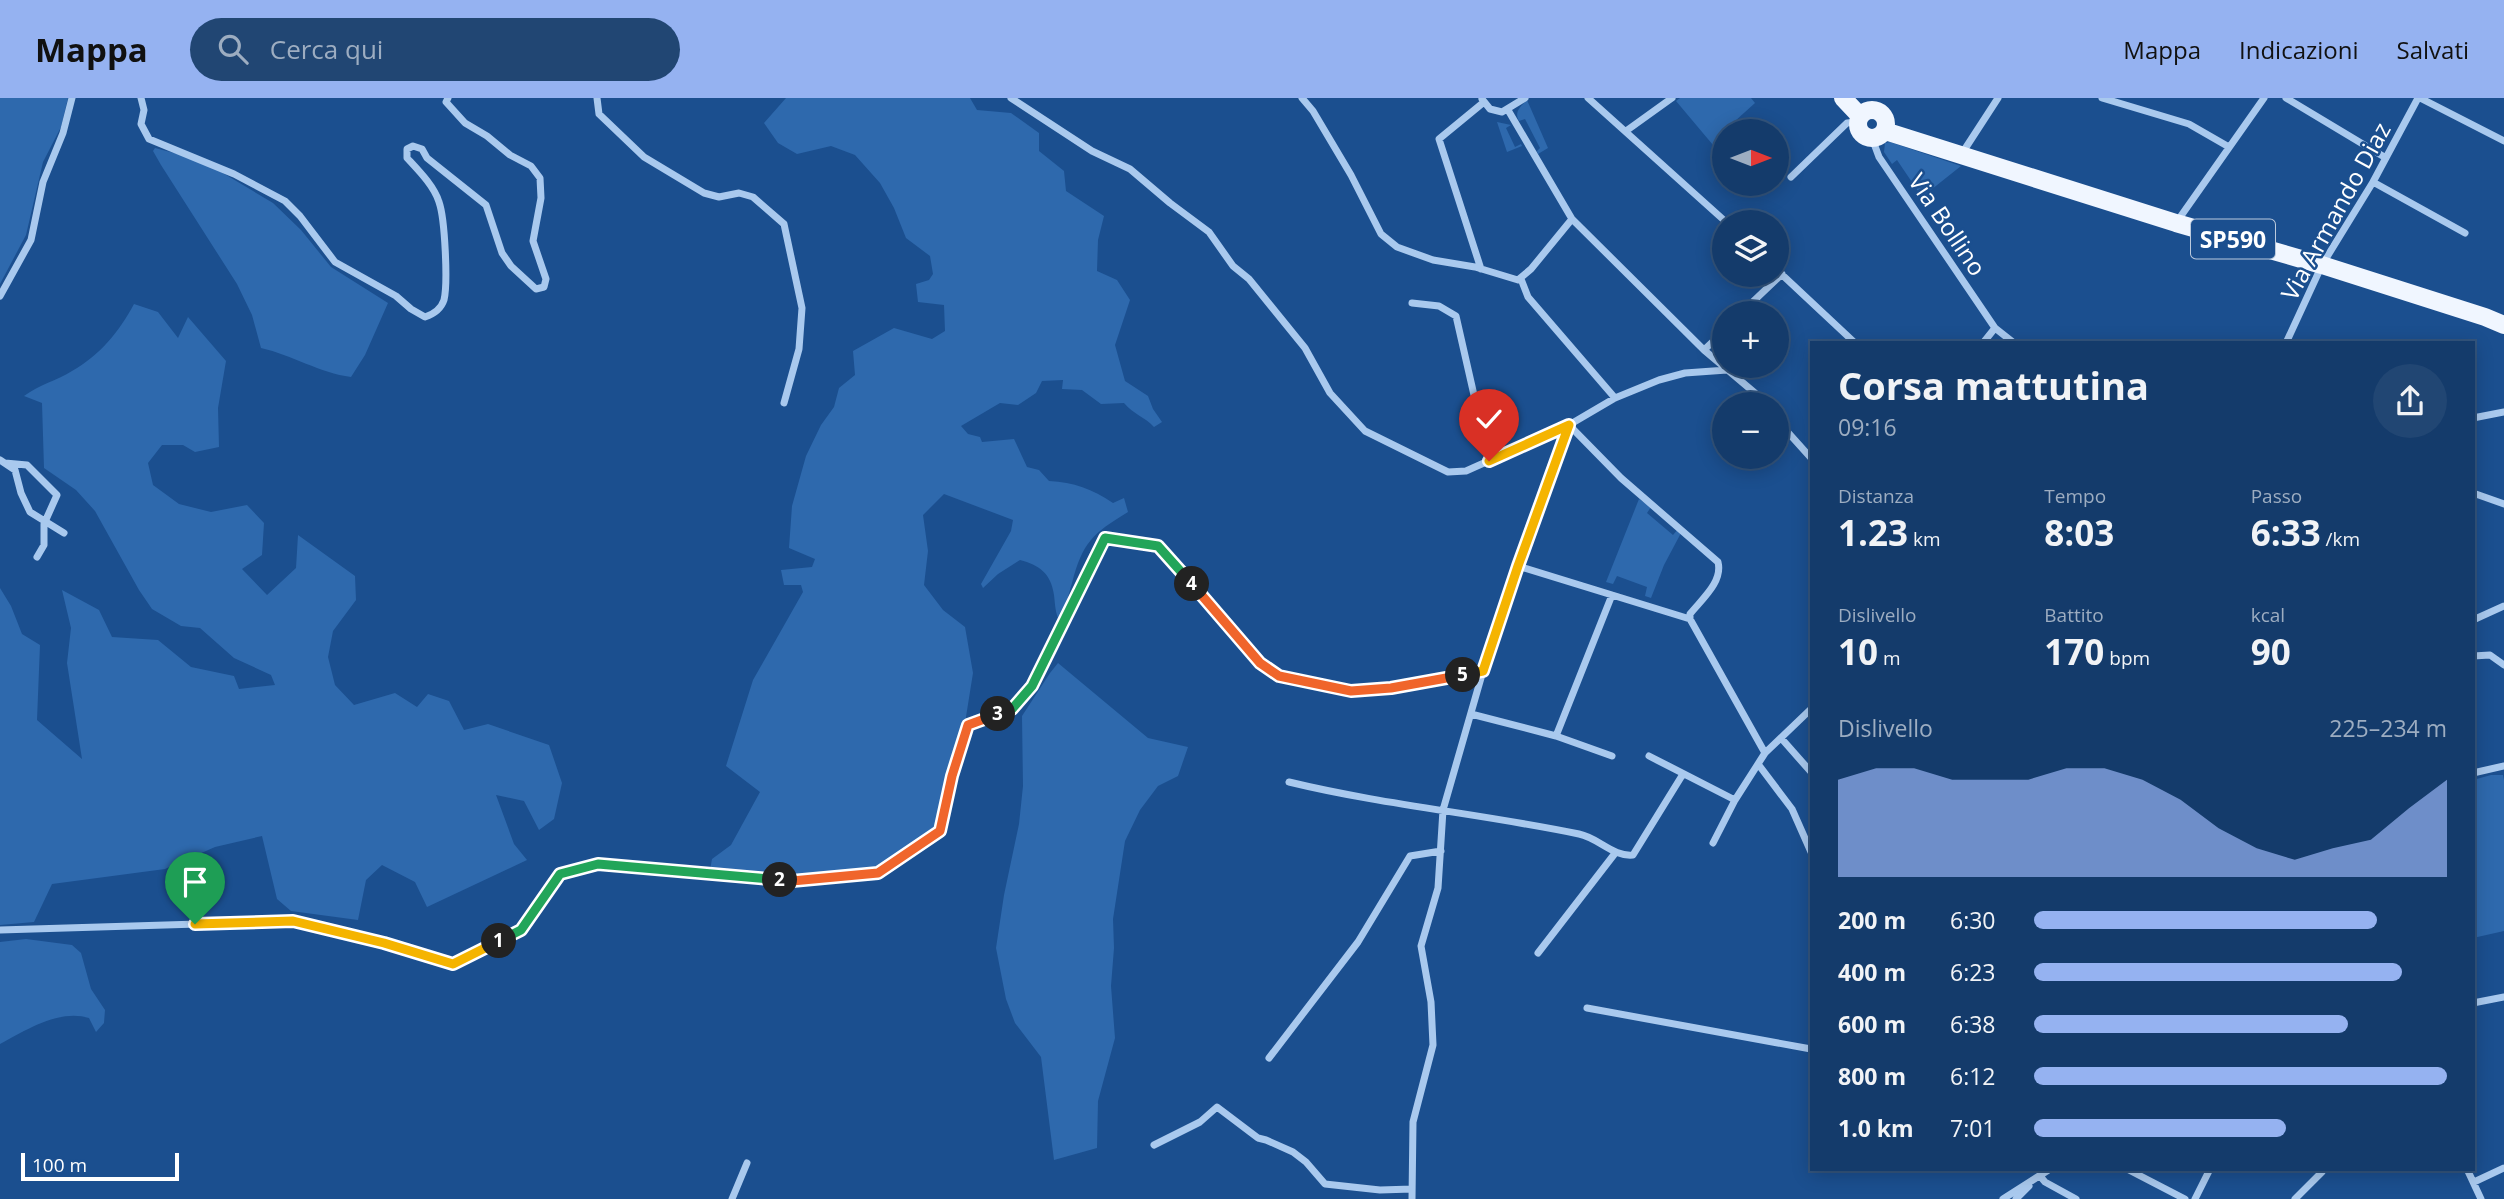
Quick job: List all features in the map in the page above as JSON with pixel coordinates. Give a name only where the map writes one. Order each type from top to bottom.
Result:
[{"type":"main road","points":[[1843,98],[1859,119],[1861,133],[1878,134]]},
{"type":"main road","name":"SP590","points":[[1859,119],[1870,110],[1878,111],[1886,122],[1878,134],[1960,156],[2322,265],[2504,325]]},
{"type":"street","points":[[0,296],[31,240],[43,182],[63,133],[72,98]]},
{"type":"street","points":[[141,98],[144,110],[141,124],[149,139],[234,174],[285,201],[335,262],[396,296],[425,317],[435,314],[444,302],[443,217],[439,200],[407,158],[407,149],[413,146],[422,149],[427,158],[486,205],[502,253],[511,266],[536,289],[544,287],[545,279],[533,241],[541,198],[540,178],[531,166],[510,155],[466,123],[446,102],[448,98]]},
{"type":"street","points":[[597,98],[599,114],[644,157],[704,193],[719,197],[739,193],[753,197],[784,224],[802,308],[799,349],[783,402]]},
{"type":"street","points":[[1011,98],[1091,150],[1130,169],[1200,224],[1209,232],[1233,267],[1249,279],[1305,348],[1330,393],[1365,431],[1448,472],[1466,471],[1489,461],[1569,425],[1615,398],[1672,377],[1712,372]]},
{"type":"street","points":[[1302,98],[1313,111],[1351,175],[1381,234],[1397,247],[1433,260],[1481,269],[1515,280],[1521,279],[1572,219]]},
{"type":"street","points":[[1481,269],[1440,139],[1483,100],[1490,109],[1502,112],[1525,98]]},
{"type":"street","points":[[1588,98],[1713,210]]},
{"type":"street","points":[[1626,131],[1672,98]]},
{"type":"street","points":[[1960,156],[1998,98]]},
{"type":"street","points":[[2102,98],[2189,124],[2229,147]]},
{"type":"street","points":[[2176,223],[2264,98]]},
{"type":"street","points":[[2286,98],[2386,158]]},
{"type":"street","points":[[2419,98],[2504,141]]},
{"type":"street","name":"Via Armando Diaz","points":[[2287,341],[2322,265],[2373,182],[2419,98]]},
{"type":"street","points":[[1508,110],[1572,219],[1712,357]]},
{"type":"street","points":[[1791,177],[1847,123],[1859,119]]},
{"type":"street","name":"Via Bollino","points":[[1878,134],[1880,157],[1995,328],[2011,341]]},
{"type":"street","points":[[2373,182],[2465,233]]},
{"type":"street","points":[[1521,279],[1528,297],[1615,398]]},
{"type":"street","points":[[1789,280],[1853,341]]},
{"type":"street","points":[[1752,301],[1765,287]]},
{"type":"street","points":[[1412,303],[1439,306],[1451,310],[1456,316],[1489,461]]},
{"type":"street","points":[[1985,341],[1995,328]]},
{"type":"street","points":[[1704,350],[1712,342]]},
{"type":"street","points":[[1737,378],[1754,392]]},
{"type":"street","points":[[2475,418],[2504,412]]},
{"type":"street","points":[[1412,1199],[1413,1122],[1433,1045],[1431,1002],[1421,946],[1438,888],[1443,810],[1483,671],[1569,425]]},
{"type":"street","points":[[1569,425],[1621,478],[1718,562],[1718,578],[1690,614],[1690,619],[1765,753]]},
{"type":"street","points":[[1789,433],[1810,457]]},
{"type":"street","points":[[2,461],[15,470],[30,512],[65,533]]},
{"type":"street","points":[[2,461],[27,465],[57,495],[46,521],[44,545],[37,557]]},
{"type":"street","points":[[2475,494],[2504,504]]},
{"type":"street","points":[[0,930],[293,921],[384,943],[453,964],[521,930],[560,874],[598,864],[792,881],[878,873],[940,831],[952,776],[968,725],[1012,709],[1032,686],[1105,538],[1158,546],[1260,663],[1279,676],[1351,691],[1391,688],[1483,671]]},
{"type":"street","points":[[1518,566],[1690,619]]},
{"type":"street","points":[[1556,736],[1612,595]]},
{"type":"street","points":[[2475,619],[2504,606]]},
{"type":"street","points":[[2475,656],[2490,655],[2504,665]]},
{"type":"street","points":[[1713,842],[1735,800],[1765,753],[1810,710]]},
{"type":"street","points":[[1471,714],[1556,736],[1612,756]]},
{"type":"street","points":[[1781,738],[1810,771]]},
{"type":"street","points":[[1649,756],[1735,800]]},
{"type":"street","points":[[1758,764],[1792,809],[1810,850]]},
{"type":"street","points":[[2475,773],[2504,766]]},
{"type":"street","points":[[1289,782],[1335,793],[1587,835],[1625,856],[1633,855],[1683,774]]},
{"type":"street","points":[[1269,1058],[1358,942],[1410,856],[1441,851]]},
{"type":"street","points":[[1538,953],[1616,852]]},
{"type":"street","points":[[2475,1003],[2504,997]]},
{"type":"street","points":[[1587,1008],[1810,1049]]},
{"type":"street","points":[[1154,1145],[1200,1122],[1217,1107],[1258,1138],[1293,1152],[1306,1162],[1325,1184],[1380,1190],[1412,1189]]},
{"type":"street","points":[[732,1199],[747,1163]]},
{"type":"street","points":[[2474,1182],[2504,1167]]},
{"type":"street","points":[[2003,1199],[2047,1171]]},
{"type":"street","points":[[2131,1171],[2185,1199]]},
{"type":"street","points":[[2195,1199],[2209,1171]]},
{"type":"street","points":[[2468,1171],[2481,1199]]},
{"type":"street","points":[[2295,1199],[2322,1172]]},
{"type":"street","points":[[2016,1199],[2040,1175]]},
{"type":"street","points":[[2040,1175],[2045,1182],[2076,1199]]},
{"type":"shaded area","points":[[0,98],[68,98],[61,127],[43,162],[26,235],[0,284]]},
{"type":"shaded area","points":[[786,98],[970,98],[977,110],[1011,113],[1039,133],[1039,151],[1064,171],[1066,191],[1104,216],[1098,240],[1097,271],[1117,280],[1130,300],[1115,345],[1125,381],[1148,396],[1162,422],[1154,427],[1124,403],[1101,404],[1082,390],[1062,389],[1063,380],[1042,381],[1036,393],[1018,405],[1000,403],[961,426],[968,434],[980,437],[982,442],[1014,439],[1027,467],[1039,470],[1049,481],[1082,487],[1113,503],[1124,498],[1128,512],[1097,533],[1085,548],[1065,606],[1058,618],[1050,581],[1043,571],[1033,564],[1020,560],[998,574],[983,588],[981,584],[1011,531],[1013,520],[944,494],[923,515],[928,551],[924,585],[943,610],[965,627],[973,673],[965,723],[956,753],[948,813],[934,830],[873,869],[819,883],[710,870],[712,859],[731,845],[760,792],[726,766],[753,680],[803,592],[801,585],[784,585],[781,570],[812,567],[815,559],[789,548],[792,506],[806,456],[821,425],[834,407],[839,388],[855,375],[853,351],[894,328],[932,339],[945,331],[944,305],[918,302],[916,284],[929,280],[933,274],[930,256],[906,238],[880,183],[855,155],[831,146],[797,154],[778,143],[764,123]]},
{"type":"shaded area","points":[[1680,98],[1751,98],[1755,103],[1737,119],[1712,119],[1712,144],[1676,101]]},
{"type":"shaded area","points":[[1527,100],[1548,148],[1538,154],[1540,148],[1525,119],[1519,121],[1517,115]]},
{"type":"shaded area","points":[[1497,122],[1511,125],[1506,128],[1515,147],[1521,144],[1522,146],[1507,152]]},
{"type":"shaded area","points":[[1890,142],[1961,166],[1922,197],[1897,160],[1892,164],[1884,152],[1885,143]]},
{"type":"shaded area","points":[[155,148],[201,160],[273,203],[301,230],[331,267],[388,303],[365,355],[351,377],[328,372],[261,348],[252,315],[237,284],[161,165],[153,151]]},
{"type":"shaded area","points":[[134,304],[158,312],[178,338],[188,317],[226,361],[218,408],[219,447],[195,452],[183,445],[162,445],[148,463],[153,485],[179,504],[211,512],[247,505],[264,523],[262,555],[242,569],[267,595],[296,568],[298,535],[355,576],[356,600],[333,631],[328,657],[335,685],[354,705],[395,693],[417,707],[428,694],[449,701],[464,730],[488,724],[549,745],[562,783],[554,819],[539,830],[524,801],[496,795],[514,844],[527,860],[427,907],[415,882],[382,865],[366,880],[358,920],[291,911],[277,899],[262,836],[215,847],[165,869],[52,884],[34,922],[0,925],[0,588],[11,606],[22,634],[40,645],[37,720],[82,759],[67,663],[71,628],[62,590],[99,610],[112,637],[158,640],[191,667],[234,676],[239,689],[275,685],[271,675],[234,658],[200,628],[181,626],[152,609],[95,511],[76,490],[44,468],[42,403],[24,396],[91,358],[115,333]]},
{"type":"shaded area","points":[[1639,499],[1651,507],[1647,513],[1673,535],[1678,529],[1681,533],[1651,598],[1645,596],[1647,587],[1617,576],[1613,584],[1606,582]]},
{"type":"shaded area","points":[[1058,663],[1148,738],[1188,747],[1178,776],[1158,786],[1140,810],[1125,841],[1113,919],[1111,986],[1115,1038],[1098,1101],[1097,1148],[1054,1160],[1041,1057],[1015,1023],[1006,999],[996,948],[1019,824],[1023,786],[1022,716]]},
{"type":"shaded area","points":[[2503,775],[2504,780],[2504,931],[2475,938],[2475,779]]},
{"type":"shaded area","points":[[26,939],[72,945],[81,953],[91,989],[105,1010],[104,1023],[96,1032],[89,1018],[66,1016],[43,1022],[0,1044],[0,942]]},
{"type":"route","points":[[195,924],[293,921],[384,943],[453,964],[521,930],[560,874],[598,864],[792,881],[878,873],[940,831],[952,776],[968,725],[1012,709],[1032,686],[1105,538],[1158,546],[1260,663],[1279,676],[1351,691],[1391,688],[1483,671],[1569,425],[1489,461]]}]
